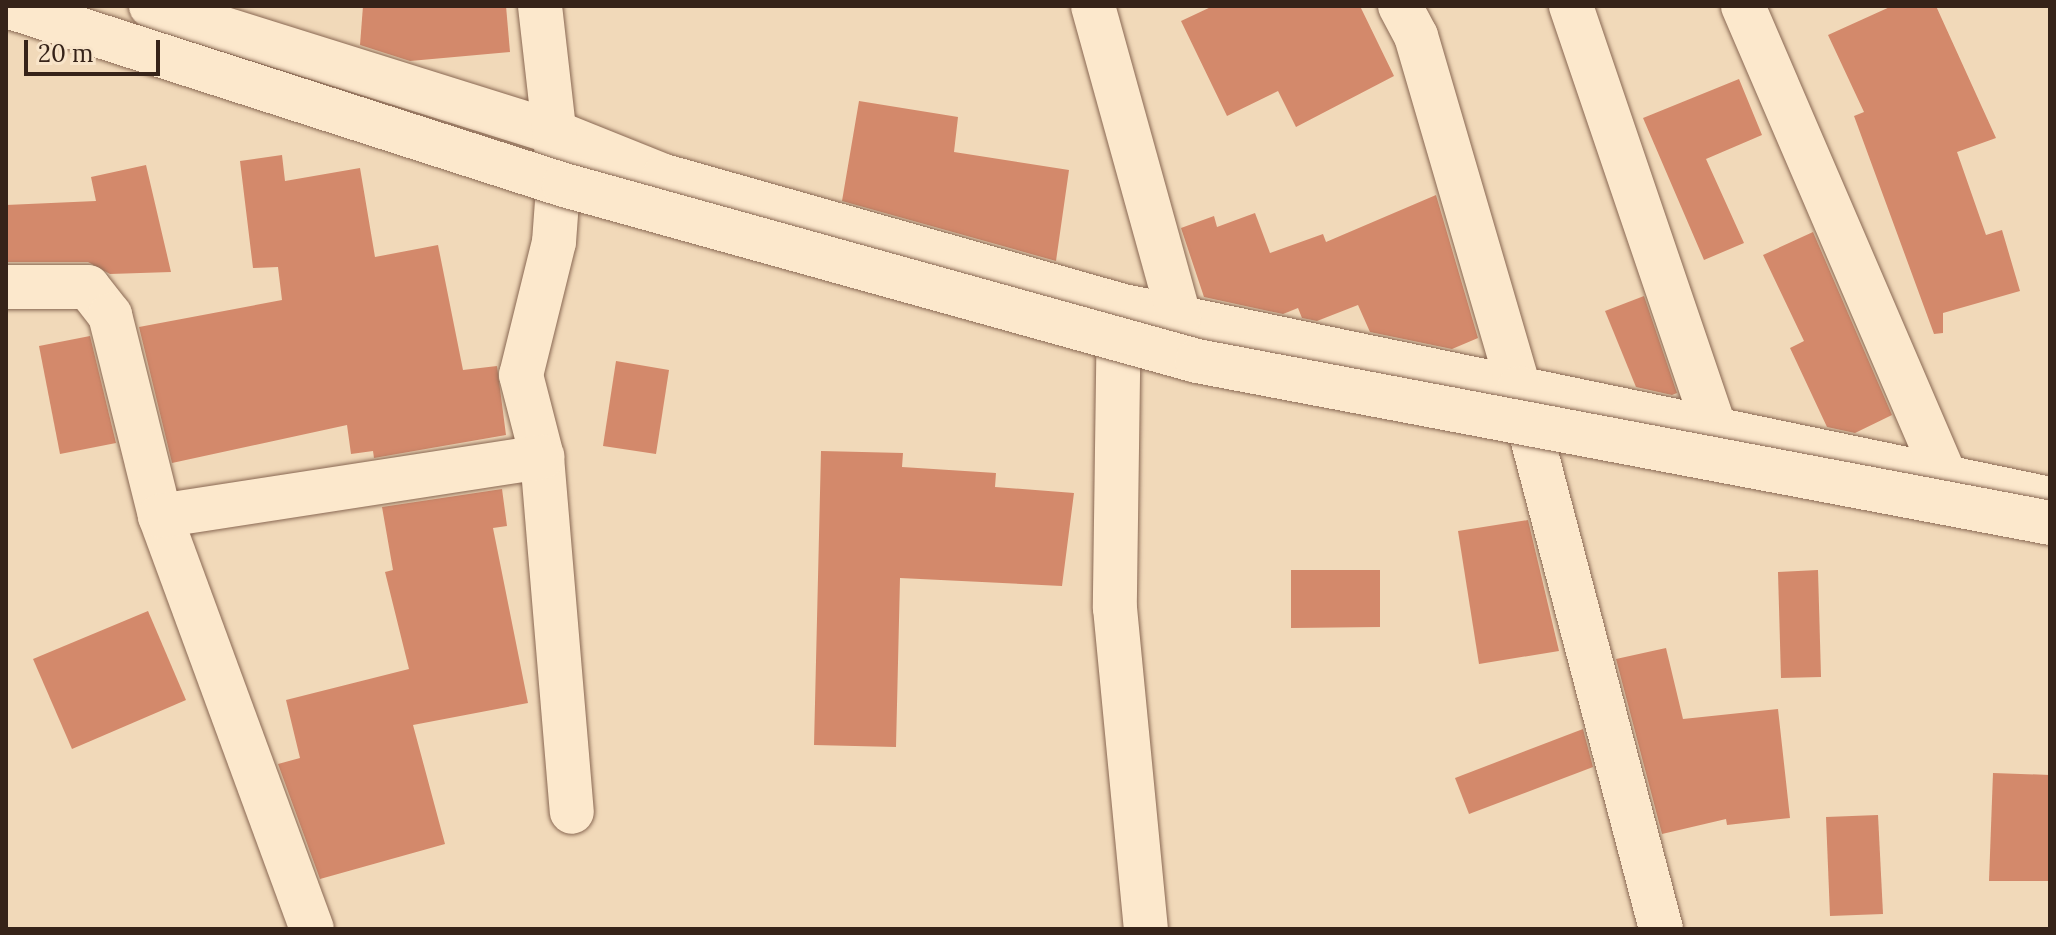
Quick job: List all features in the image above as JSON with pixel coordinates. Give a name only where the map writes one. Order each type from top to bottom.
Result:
[{"type":"street","points":[[7,6],[564,185],[1197,361],[2050,523]]},
{"type":"street","points":[[151,6],[554,132],[664,176],[1119,305],[1519,388],[1717,434],[1945,476],[2050,499]]},
{"type":"street","points":[[540,6],[554,132],[554,242],[521,375],[542,457],[572,812]]},
{"type":"street","points":[[1093,6],[1179,316]]},
{"type":"street","points":[[1400,6],[1416,36],[1519,388],[1661,929]]},
{"type":"street","points":[[1571,6],[1717,434]]},
{"type":"street","points":[[1743,6],[1945,476]]},
{"type":"street","points":[[6,287],[88,287],[110,315],[160,516],[312,929]]},
{"type":"street","points":[[1119,305],[1115,608],[1146,929]]},
{"type":"street","points":[[160,516],[542,457]]},
{"type":"building","points":[[363,6],[506,6],[510,52],[410,61],[360,45]]},
{"type":"building","points":[[1213,6],[1360,6],[1394,76],[1296,127],[1278,91],[1227,116],[1181,21]]},
{"type":"building","points":[[1892,6],[1936,6],[1996,138],[1957,152],[1986,235],[2002,230],[2020,291],[1943,313],[1943,333],[1934,334],[1854,116],[1864,112],[1828,35]]},
{"type":"building","points":[[1739,79],[1762,135],[1706,159],[1744,243],[1704,260],[1643,118]]},
{"type":"building","points":[[859,101],[958,117],[954,152],[1069,170],[1056,261],[842,201]]},
{"type":"building","points":[[282,155],[285,181],[360,168],[375,257],[438,245],[463,370],[497,366],[506,435],[374,458],[373,451],[351,454],[347,425],[172,463],[139,327],[282,300],[278,267],[253,268],[240,161]]},
{"type":"building","points":[[146,165],[171,272],[110,274],[88,262],[6,262],[6,205],[96,201],[91,177]]},
{"type":"building","points":[[1436,195],[1478,338],[1452,349],[1370,332],[1358,305],[1317,321],[1302,318],[1298,308],[1283,314],[1204,297],[1181,228],[1214,216],[1217,227],[1255,213],[1270,253],[1323,234],[1326,242]]},
{"type":"building","points":[[1813,232],[1892,415],[1855,433],[1827,427],[1790,348],[1804,341],[1763,255]]},
{"type":"building","points":[[1644,296],[1677,393],[1672,395],[1636,387],[1605,311]]},
{"type":"building","points":[[90,336],[116,443],[60,454],[39,346]]},
{"type":"building","points":[[616,361],[669,370],[656,454],[603,446]]},
{"type":"building","points":[[821,451],[903,453],[902,467],[996,473],[995,487],[1074,493],[1062,586],[900,578],[896,747],[814,745]]},
{"type":"building","points":[[502,489],[507,526],[493,528],[528,703],[413,725],[445,844],[320,879],[278,764],[300,758],[286,700],[409,669],[385,572],[393,570],[382,507]]},
{"type":"building","points":[[1528,520],[1559,651],[1479,664],[1458,531]]},
{"type":"building","points":[[1291,570],[1380,570],[1380,627],[1291,628]]},
{"type":"building","points":[[1818,570],[1821,677],[1781,678],[1778,572]]},
{"type":"building","points":[[148,611],[186,700],[72,749],[33,659]]},
{"type":"building","points":[[1666,648],[1683,719],[1778,709],[1790,818],[1727,825],[1726,819],[1662,834],[1616,659]]},
{"type":"building","points":[[1583,729],[1593,767],[1469,814],[1455,778]]},
{"type":"building","points":[[1993,773],[2050,775],[2050,881],[1989,881]]},
{"type":"building","points":[[1878,815],[1883,914],[1830,916],[1826,817]]}]
